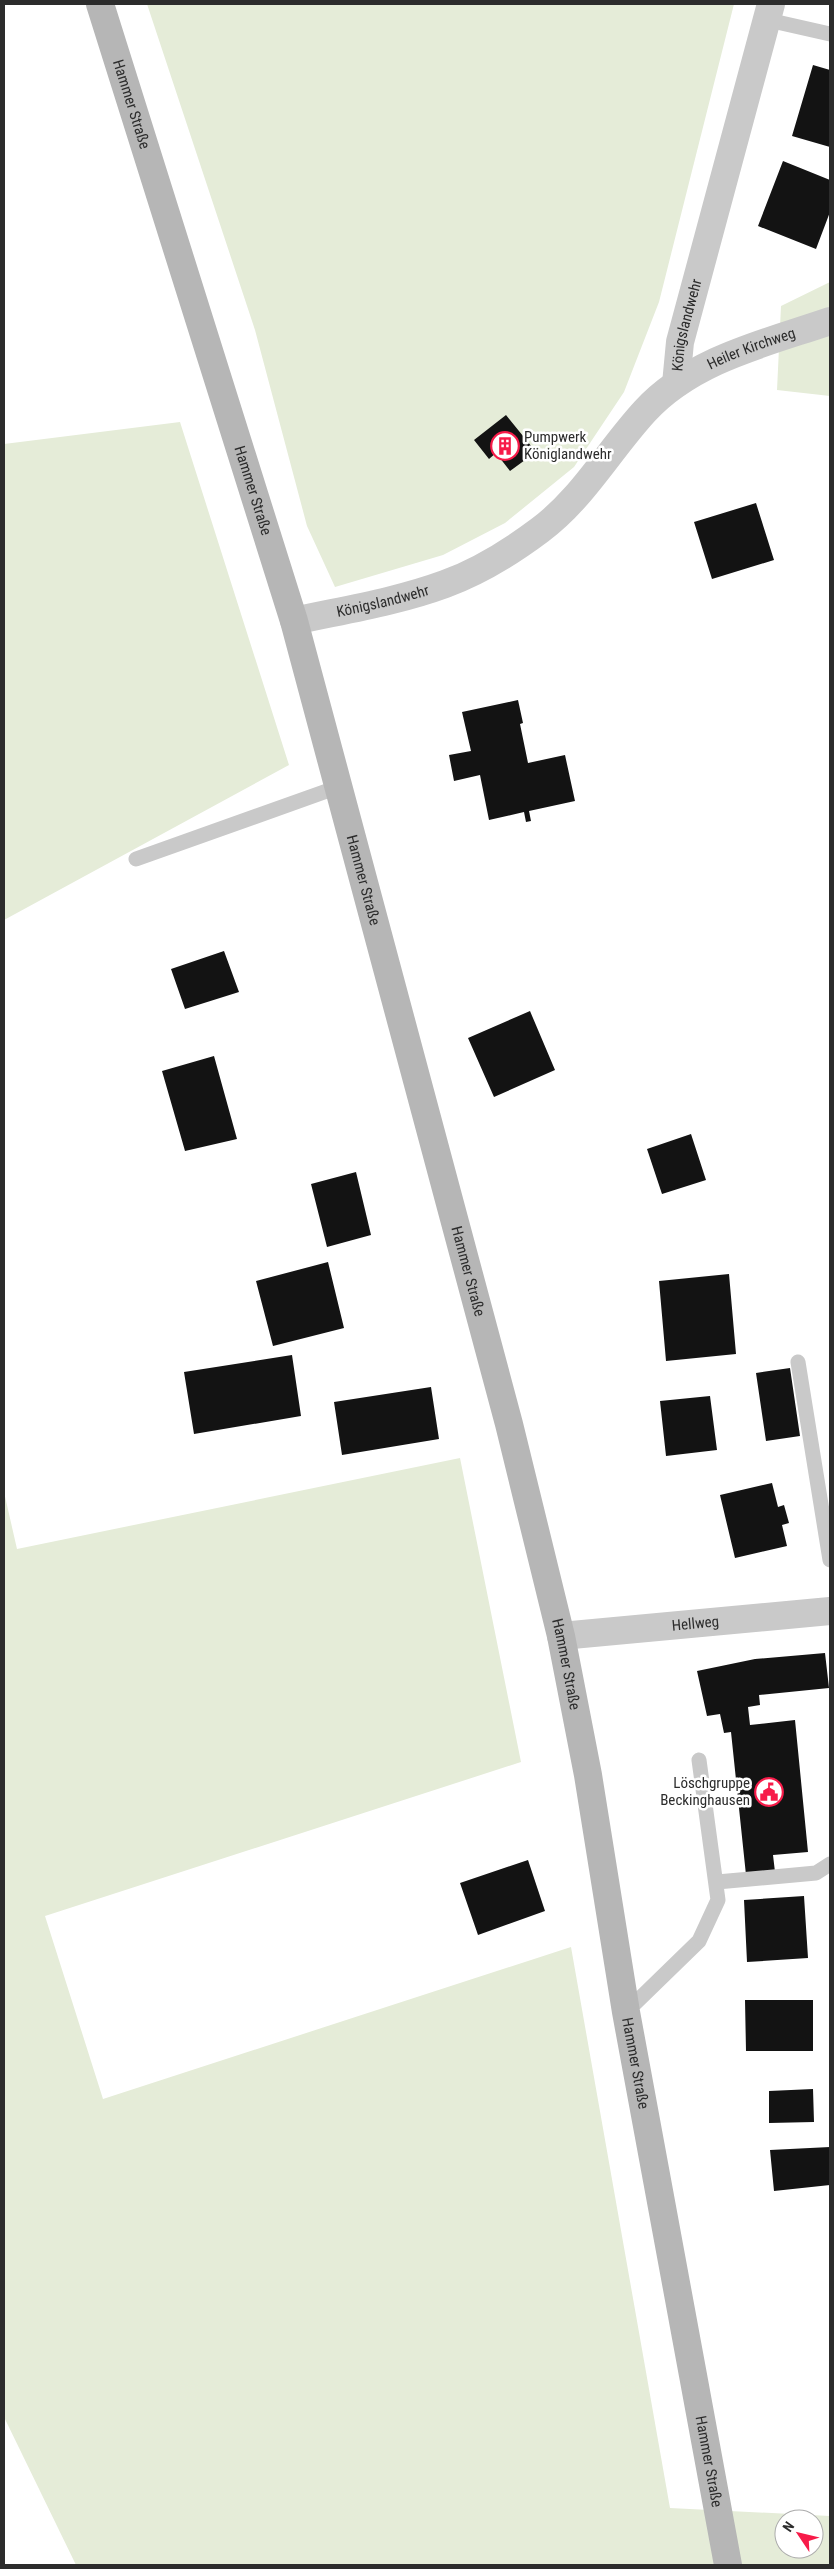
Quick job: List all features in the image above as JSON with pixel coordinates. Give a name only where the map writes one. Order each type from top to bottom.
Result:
[{"type":"main road","name":"Hammer Straße","points":[[100,4],[294,622],[509,1424],[561,1636],[588,1775],[626,2012],[728,2565]]},
{"type":"street","name":"Königslandwehr","points":[[294,622],[404,597],[446,584],[490,563],[540,530],[574,500],[646,410],[676,384],[680,342],[770,12]]},
{"type":"street","name":"Heiler Kirchweg","points":[[676,384],[705,366],[830,321]]},
{"type":"street","name":"Hellweg","points":[[561,1636],[830,1610]]},
{"type":"lane","name":"Königslandwehr","points":[[770,12],[830,34]]},
{"type":"lane","points":[[136,859],[338,787]]},
{"type":"lane","points":[[798,1362],[830,1560]]},
{"type":"lane","points":[[626,2012],[699,1941],[718,1900],[699,1760]]},
{"type":"lane","points":[[717,1882],[816,1873],[830,1864]]},
{"type":"green space","points":[[147,4],[734,4],[659,302],[624,392],[574,467],[505,523],[443,555],[335,587],[307,526],[255,330]]},
{"type":"green space","points":[[830,282],[830,396],[777,390],[781,306]]},
{"type":"green space","points":[[180,422],[289,765],[4,920],[4,444]]},
{"type":"green space","points":[[460,1458],[521,1762],[45,1916],[103,2099],[571,1947],[670,2508],[774,2513],[774,2559],[824,2559],[824,2516],[830,2516],[830,2565],[76,2565],[4,2417],[4,1492],[17,1549]]},
{"type":"building","points":[[813,65],[830,70],[830,147],[792,136]]},
{"type":"building","points":[[783,161],[830,180],[830,212],[816,249],[758,226]]},
{"type":"building","name":"Pumpwerk Königlandwehr","points":[[506,415],[536,452],[510,471],[496,453],[489,459],[474,440]]},
{"type":"building","points":[[756,503],[774,560],[712,579],[694,522]]},
{"type":"building","points":[[518,700],[523,723],[520,724],[528,763],[565,755],[575,801],[529,811],[531,821],[526,822],[524,812],[489,820],[480,775],[454,781],[449,755],[471,751],[462,712]]},
{"type":"building","points":[[224,951],[239,992],[185,1009],[171,969]]},
{"type":"building","points":[[530,1011],[555,1070],[494,1097],[468,1038]]},
{"type":"building","points":[[214,1056],[237,1139],[185,1151],[162,1071]]},
{"type":"building","points":[[691,1134],[706,1180],[662,1194],[647,1149]]},
{"type":"building","points":[[356,1172],[371,1235],[327,1247],[311,1184]]},
{"type":"building","points":[[328,1262],[344,1328],[273,1346],[256,1281]]},
{"type":"building","points":[[729,1274],[736,1354],[666,1361],[659,1281]]},
{"type":"building","points":[[292,1355],[301,1416],[194,1434],[184,1372]]},
{"type":"building","points":[[790,1368],[800,1436],[766,1441],[756,1373]]},
{"type":"building","points":[[431,1387],[439,1439],[342,1455],[334,1402]]},
{"type":"building","points":[[710,1396],[717,1450],[666,1456],[660,1401]]},
{"type":"building","points":[[772,1483],[778,1507],[784,1505],[789,1523],[782,1525],[787,1546],[735,1558],[720,1495]]},
{"type":"building","name":"Löschgruppe Beckinghausen","points":[[825,1653],[829,1688],[759,1695],[760,1705],[748,1707],[750,1725],[795,1720],[808,1852],[773,1855],[775,1872],[746,1875],[731,1732],[724,1733],[720,1714],[707,1716],[697,1671],[755,1659]]},
{"type":"building","points":[[528,1860],[545,1911],[478,1935],[460,1883]]},
{"type":"building","points":[[804,1896],[808,1958],[747,1962],[744,1900]]},
{"type":"building","points":[[745,2000],[813,2000],[813,2051],[746,2051]]},
{"type":"building","points":[[813,2089],[814,2122],[769,2123],[769,2091]]},
{"type":"building","points":[[830,2147],[830,2185],[774,2191],[770,2150]]},
{"type":"place","name":"Pumpwerk Königlandwehr","points":[[505,446]]},
{"type":"place","name":"Löschgruppe Beckinghausen","points":[[769,1792]]}]
